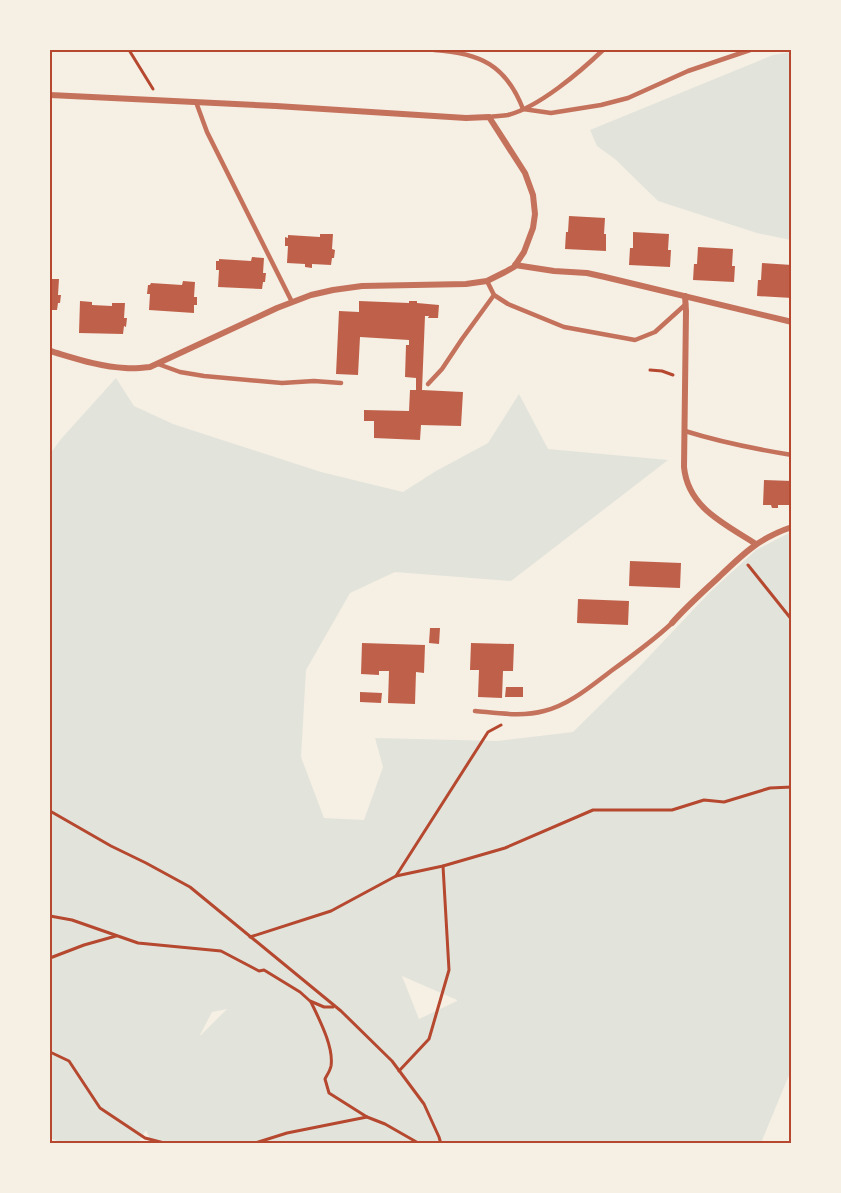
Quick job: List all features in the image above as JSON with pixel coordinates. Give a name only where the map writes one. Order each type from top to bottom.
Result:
[{"type":"street","points":[[50,95],[466,118],[489,117],[525,173],[533,195],[535,214],[533,228],[524,252],[515,265],[487,281],[466,284],[362,286],[311,295],[225,331],[150,367],[128,369],[50,351]]},
{"type":"street","points":[[515,265],[587,273],[685,300],[792,322]]},
{"type":"street","points":[[685,300],[685,477],[691,494],[698,503],[756,544]]},
{"type":"street","points":[[672,623],[756,544],[770,535],[792,527]]},
{"type":"lane","points":[[434,50],[455,51],[473,56],[494,67],[511,83],[523,109]]},
{"type":"lane","points":[[489,117],[508,115],[529,107],[603,50]]},
{"type":"lane","points":[[523,109],[551,113],[628,98],[688,71],[750,50]]},
{"type":"lane","points":[[196,102],[207,132],[292,302]]},
{"type":"lane","points":[[487,281],[494,295],[508,304],[564,327],[635,340],[655,332],[685,300]]},
{"type":"lane","points":[[428,384],[442,369],[494,295]]},
{"type":"lane","points":[[158,364],[180,372],[204,376],[282,382],[341,383]]},
{"type":"lane","points":[[685,431],[722,442],[792,455]]},
{"type":"lane","points":[[476,711],[517,714],[543,712],[561,705],[647,645],[672,623]]},
{"type":"path","points":[[129,50],[161,101]]},
{"type":"path","points":[[650,370],[670,373],[686,381]]},
{"type":"path","points":[[741,556],[792,620]]},
{"type":"path","points":[[396,876],[488,732],[517,714]]},
{"type":"path","points":[[250,937],[331,911],[396,876],[443,866],[506,848],[593,810],[672,810],[704,800],[724,802],[770,788],[792,787]]},
{"type":"path","points":[[50,811],[190,887],[335,1007],[383,1051],[399,1071],[424,1104],[441,1143]]},
{"type":"path","points":[[399,1071],[429,1039],[449,970],[443,866]]},
{"type":"path","points":[[50,915],[72,920],[138,943],[221,951],[259,971],[264,970],[300,992],[310,1001],[324,1007],[335,1007]]},
{"type":"path","points":[[50,958],[117,936]]},
{"type":"path","points":[[310,1001],[332,1054],[331,1068],[325,1079],[329,1094],[367,1118],[385,1124],[420,1143]]},
{"type":"path","points":[[50,1052],[69,1061],[100,1108],[145,1138],[168,1143]]},
{"type":"path","points":[[252,1143],[287,1133],[367,1118]]},
{"type":"shaded area","points":[[791,52],[791,240],[757,233],[658,201],[615,159],[597,146],[590,130],[773,55]]},
{"type":"shaded area","points":[[116,378],[134,406],[173,424],[321,472],[403,492],[488,443],[519,394],[548,449],[668,460],[511,581],[395,572],[350,593],[306,670],[301,757],[324,818],[364,820],[383,767],[375,738],[497,741],[573,732],[710,592],[756,550],[791,532],[792,1068],[761,1143],[152,1144],[146,1130],[138,1143],[63,1143],[50,1138],[50,454]],"holes":[[[402,976],[457,1000],[457,1001],[419,1019]],[[227,1009],[201,1035],[200,1035],[212,1012]]]},
{"type":"building","points":[[569,216],[605,218],[606,251],[565,249]]},
{"type":"building","points":[[633,232],[669,234],[670,267],[629,265],[630,248],[633,248]]},
{"type":"building","points":[[320,234],[333,234],[332,249],[335,250],[331,265],[312,264],[312,268],[305,267],[305,264],[287,263],[288,246],[285,246],[285,237],[288,238],[288,235],[320,237]]},
{"type":"building","points":[[698,247],[733,249],[734,282],[693,280]]},
{"type":"building","points":[[252,257],[264,258],[263,273],[266,273],[262,289],[218,287],[219,270],[216,270],[216,261],[219,259],[251,261]]},
{"type":"building","points":[[762,263],[792,265],[792,298],[757,296]]},
{"type":"building","points":[[50,279],[59,279],[58,295],[61,295],[57,310],[50,310]]},
{"type":"building","points":[[183,281],[195,282],[194,297],[197,297],[197,305],[194,305],[194,313],[149,310],[148,285],[151,283],[182,285]]},
{"type":"building","points":[[80,301],[92,302],[92,305],[112,306],[112,303],[125,303],[124,318],[127,318],[123,334],[79,333]]},
{"type":"building","points":[[359,301],[409,303],[409,301],[417,301],[417,303],[439,305],[438,318],[425,316],[422,390],[463,392],[461,426],[421,425],[420,440],[374,438],[374,421],[364,421],[364,410],[409,411],[410,390],[416,390],[416,378],[405,377],[406,345],[409,345],[409,340],[360,337],[358,375],[336,374],[339,311],[359,312]]},
{"type":"building","points":[[764,480],[792,481],[792,505],[778,505],[778,508],[772,508],[771,505],[763,505]]},
{"type":"building","points":[[630,561],[681,563],[680,588],[629,586]]},
{"type":"building","points":[[578,599],[629,601],[628,625],[577,623]]},
{"type":"building","points":[[430,628],[440,628],[439,644],[429,643]]},
{"type":"building","points":[[362,643],[425,645],[424,673],[416,672],[415,704],[388,703],[389,671],[379,671],[379,675],[361,674]]},
{"type":"building","points":[[471,643],[514,644],[513,671],[503,671],[502,698],[478,697],[479,670],[470,670]]},
{"type":"building","points":[[506,687],[523,687],[523,697],[505,697]]},
{"type":"building","points":[[360,692],[382,693],[381,703],[360,702]]}]
